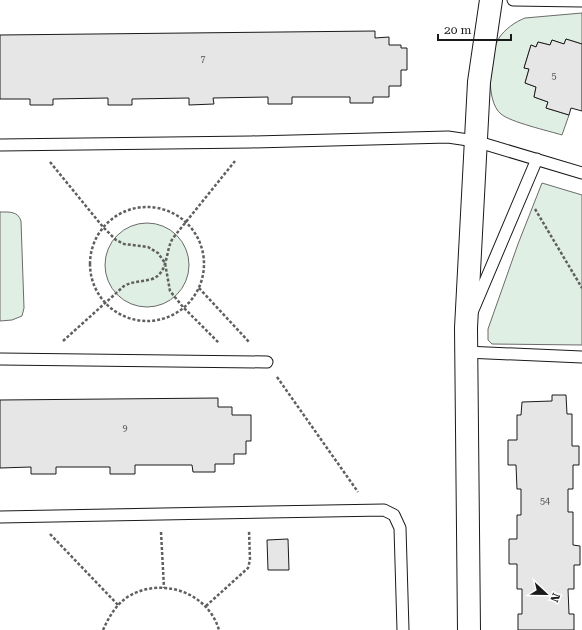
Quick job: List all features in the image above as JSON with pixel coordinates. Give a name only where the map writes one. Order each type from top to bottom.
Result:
[{"type":"street","points":[[468,630],[466,328],[480,71],[492,0]]},
{"type":"lane","points":[[513,0],[582,1]]},
{"type":"lane","points":[[0,145],[250,142],[435,136],[475,141],[582,173]]},
{"type":"lane","points":[[466,328],[536,160]]},
{"type":"lane","points":[[466,352],[582,357]]},
{"type":"lane","points":[[0,359],[267,362]]},
{"type":"lane","points":[[0,517],[370,509],[390,512],[398,521],[400,528],[403,630]]},
{"type":"path","points":[[43,359],[105,302],[129,283],[150,280],[158,276],[165,263],[170,242],[250,142]]},
{"type":"path","points":[[36,145],[103,227],[116,240],[124,244],[154,250],[158,253],[165,263],[168,286],[183,307],[236,361]]},
{"type":"path","points":[[523,191],[582,288]]},
{"type":"path","points":[[134,208],[158,208],[170,212],[186,222],[197,236],[203,253],[204,271],[199,288],[189,302],[176,313],[160,320],[143,321],[125,317],[111,308],[99,295],[92,279],[90,261],[94,243],[103,227],[117,215],[134,208]]},
{"type":"path","points":[[199,288],[267,362],[370,509]]},
{"type":"path","points":[[206,606],[248,568],[250,560],[248,512]]},
{"type":"path","points":[[159,514],[164,588]]},
{"type":"path","points":[[33,517],[119,606]]},
{"type":"path","points":[[103,630],[113,611],[128,597],[148,588],[164,588],[189,594],[206,606],[219,630]]},
{"type":"green space","points":[[582,13],[582,44],[566,39],[564,44],[552,40],[550,45],[538,42],[536,47],[531,45],[524,68],[529,69],[525,83],[536,87],[534,97],[548,102],[546,108],[569,115],[562,135],[512,120],[501,114],[496,108],[493,99],[490,78],[493,55],[501,35],[510,26],[525,18]]},
{"type":"green space","points":[[542,183],[582,195],[582,345],[492,344],[488,340],[488,329],[518,244]]},
{"type":"green space","points":[[0,212],[10,212],[18,215],[21,221],[24,308],[22,316],[12,320],[0,321]]},
{"type":"green space","points":[[147,223],[163,226],[177,235],[186,249],[189,265],[186,281],[177,295],[163,304],[147,307],[131,304],[117,295],[108,281],[105,265],[108,249],[117,235],[131,226]]},
{"type":"building","points":[[375,31],[375,38],[389,37],[389,45],[401,45],[401,48],[407,48],[407,70],[401,70],[401,86],[389,86],[389,97],[373,97],[373,103],[350,103],[350,97],[292,97],[292,104],[268,104],[268,97],[213,98],[214,104],[189,105],[189,98],[132,99],[132,105],[108,105],[108,98],[53,99],[53,105],[30,105],[30,99],[0,99],[0,35]]},
{"type":"building","points":[[566,39],[582,44],[582,111],[571,108],[569,115],[546,108],[548,102],[534,97],[536,87],[525,83],[529,69],[524,68],[531,45],[536,47],[538,42],[550,45],[552,40],[564,44]]},
{"type":"building","points":[[552,395],[566,395],[567,414],[572,414],[572,446],[579,446],[579,465],[573,465],[573,489],[568,489],[568,512],[573,512],[573,545],[580,546],[580,565],[574,565],[574,589],[568,589],[569,614],[574,614],[574,630],[518,630],[518,614],[522,614],[522,589],[517,589],[517,564],[509,564],[509,539],[517,539],[517,515],[521,515],[521,489],[517,489],[516,465],[508,465],[508,440],[517,440],[517,415],[521,415],[522,402],[552,401]]},
{"type":"building","points":[[218,398],[218,407],[232,407],[232,415],[251,415],[251,441],[246,441],[246,454],[234,454],[234,464],[215,464],[215,472],[193,472],[192,465],[135,465],[135,474],[110,474],[110,467],[56,467],[56,474],[31,474],[31,467],[0,468],[0,400]]},
{"type":"building","points":[[288,539],[289,570],[268,570],[267,540]]}]
